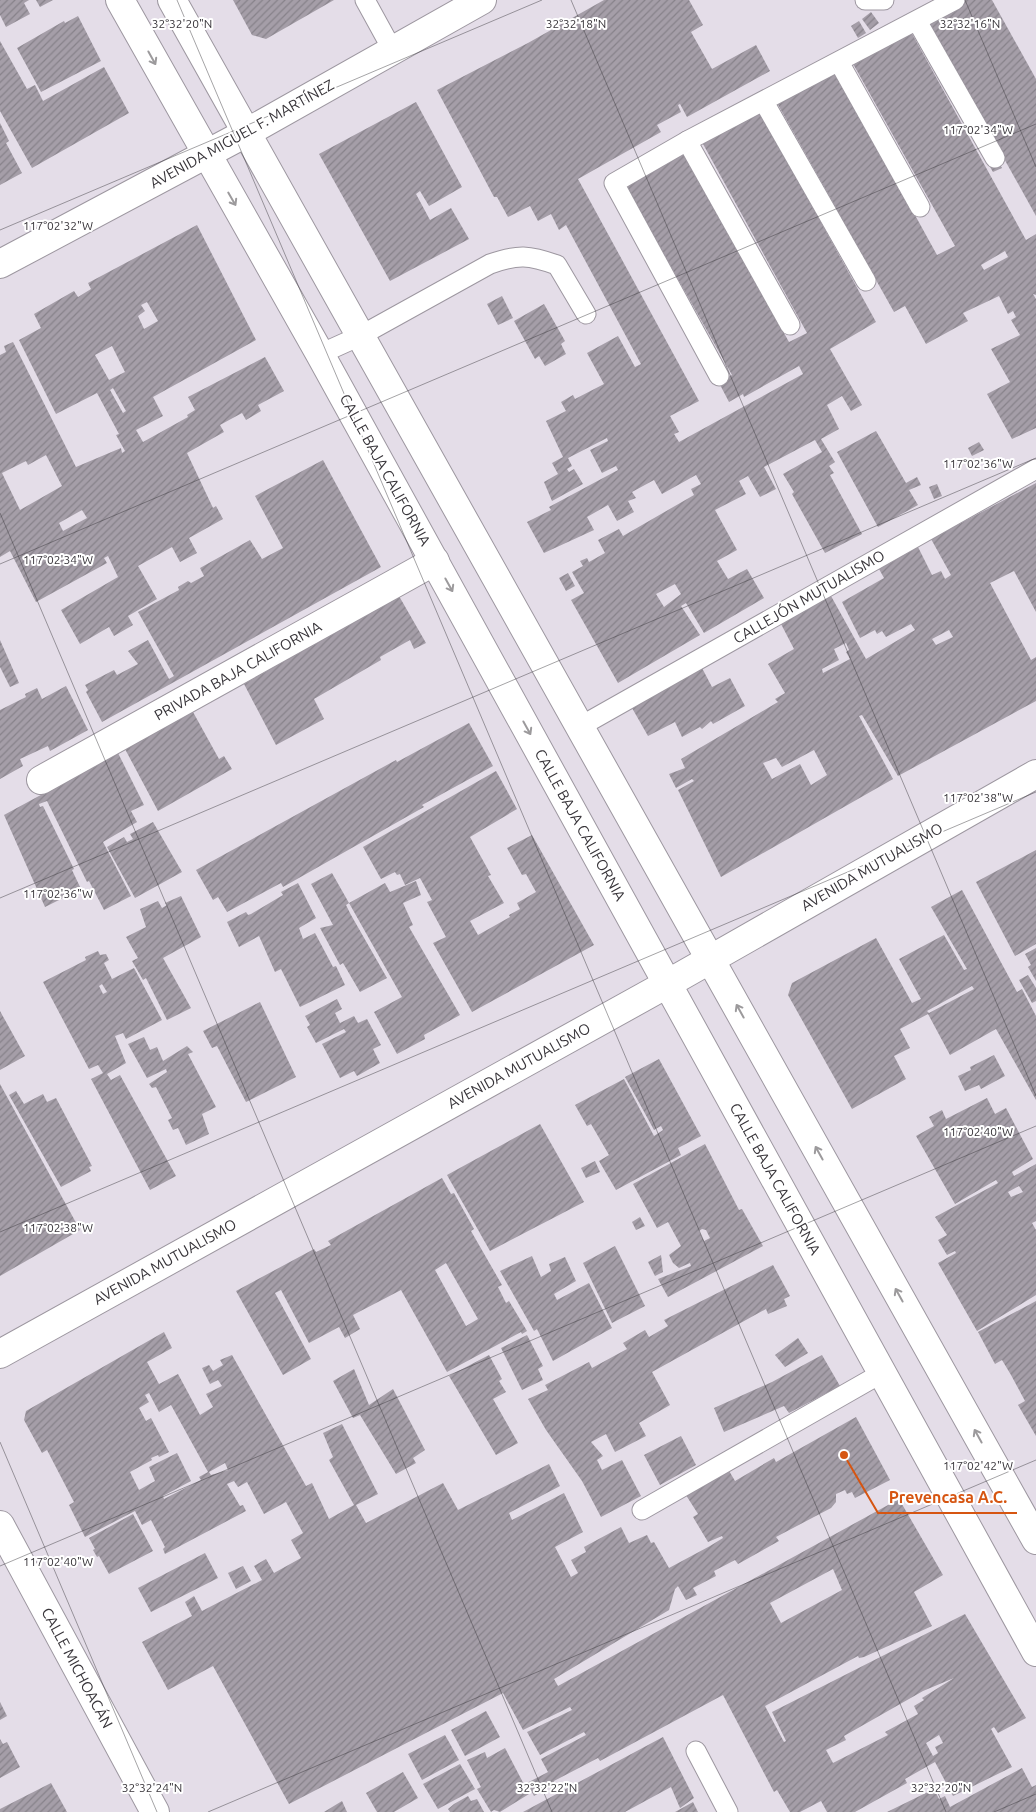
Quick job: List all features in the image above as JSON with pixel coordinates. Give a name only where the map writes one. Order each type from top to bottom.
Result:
[{"type":"street","name":"CALLE BAJA CALIFORNIA","points":[[120,0],[435,561],[1036,1652]]},
{"type":"street","points":[[172,0],[1036,1540]]},
{"type":"street","name":"AVENIDA MIGUEL F. MARTÍNEZ","points":[[0,264],[206,155],[482,0]]},
{"type":"street","name":"PRIVADA BAJA CALIFORNIA","points":[[41,780],[435,561]]},
{"type":"street","name":"AVENIDA MUTUALISMO","points":[[0,1354],[667,984],[1036,774]]},
{"type":"street","name":"CALLE MICHOACÁN","points":[[0,1525],[155,1812]]},
{"type":"lane","points":[[365,0],[393,51]]},
{"type":"lane","points":[[865,0],[884,0]]},
{"type":"lane","points":[[719,376],[614,183],[687,141],[955,0]]},
{"type":"lane","points":[[917,21],[995,158]]},
{"type":"lane","points":[[839,62],[920,207]]},
{"type":"lane","points":[[764,102],[866,281]]},
{"type":"lane","points":[[687,141],[790,324]]},
{"type":"lane","points":[[320,354],[360,336],[490,264],[512,256],[532,256],[557,265],[586,314]]},
{"type":"lane","name":"CALLEJÓN MUTUALISMO","points":[[581,726],[1036,468]]},
{"type":"lane","points":[[642,1510],[882,1373]]},
{"type":"lane","points":[[696,1751],[728,1812]]},
{"type":"building","points":[[0,0],[29,0],[24,3],[30,14],[6,27],[0,15]]},
{"type":"building","points":[[36,0],[53,0],[40,7]]},
{"type":"building","points":[[233,0],[334,0],[266,39],[252,35]]},
{"type":"building","points":[[604,0],[689,0],[703,25],[691,32],[712,69],[756,45],[770,71],[687,117],[680,104],[678,105],[681,112],[657,125],[661,132],[578,179],[699,401],[670,416],[679,432],[674,434],[679,442],[803,374],[799,366],[744,397],[743,394],[729,402],[718,381],[732,375],[626,187],[684,154],[789,342],[807,333],[703,144],[760,112],[876,322],[830,349],[862,405],[851,411],[842,396],[827,405],[839,429],[821,439],[835,462],[829,466],[834,473],[830,475],[862,534],[825,553],[792,494],[794,492],[783,474],[822,452],[815,440],[764,467],[776,489],[760,497],[748,476],[739,481],[746,494],[715,510],[737,550],[717,561],[728,579],[747,569],[764,598],[704,633],[686,603],[681,606],[700,635],[618,683],[571,600],[584,593],[572,572],[583,566],[580,561],[587,558],[589,562],[605,553],[598,540],[619,529],[623,536],[694,495],[691,489],[701,484],[696,475],[662,494],[654,480],[632,492],[636,498],[628,501],[634,512],[617,521],[608,505],[587,517],[594,530],[544,553],[527,522],[551,510],[549,507],[618,470],[616,466],[602,473],[590,450],[608,441],[607,438],[568,458],[572,466],[567,469],[569,472],[574,469],[583,484],[552,501],[544,482],[558,474],[552,463],[563,457],[546,421],[566,411],[561,402],[573,395],[575,399],[604,384],[587,353],[618,336],[635,367],[641,364],[566,225],[559,230],[551,214],[538,221],[530,206],[508,217],[497,197],[494,197],[437,90],[528,43]],"holes":[[[675,584],[681,594],[664,607],[656,594]]]},
{"type":"building","points":[[960,0],[992,0],[1036,79],[1036,216],[927,20]]},
{"type":"building","points":[[871,12],[879,23],[870,30],[862,19]]},
{"type":"building","points":[[78,16],[101,61],[41,92],[17,48],[64,21],[65,23]]},
{"type":"building","points":[[859,21],[866,33],[858,38],[851,26]]},
{"type":"building","points":[[910,30],[1026,240],[1036,234],[1036,295],[1033,294],[1036,299],[1036,428],[1012,439],[987,394],[1010,382],[991,349],[1020,335],[1011,320],[1016,317],[1013,311],[1008,314],[999,296],[963,313],[968,321],[926,344],[905,306],[894,312],[867,264],[854,254],[860,251],[843,221],[836,224],[830,210],[836,208],[777,103],[835,70],[937,255],[955,246],[852,62]],"holes":[[[1005,251],[1008,257],[984,270],[981,265]]]},
{"type":"building","points":[[0,41],[27,89],[35,85],[43,101],[104,67],[129,113],[32,168],[0,111]]},
{"type":"building","points":[[416,102],[462,187],[429,206],[420,191],[416,194],[430,220],[451,208],[469,239],[390,281],[319,154]]},
{"type":"building","points":[[0,123],[9,141],[6,143],[22,173],[0,185]]},
{"type":"building","points":[[996,157],[1002,168],[993,172],[987,162]]},
{"type":"building","points":[[197,225],[256,340],[153,397],[163,416],[136,430],[143,442],[188,417],[187,415],[195,410],[188,397],[265,357],[284,391],[258,405],[261,411],[246,420],[242,413],[220,425],[224,432],[187,453],[213,508],[216,506],[223,519],[189,538],[197,553],[180,562],[172,547],[138,566],[157,599],[128,616],[133,625],[114,636],[109,627],[80,644],[61,610],[118,577],[108,556],[104,558],[107,563],[36,602],[10,551],[0,557],[0,355],[6,352],[4,346],[13,342],[76,467],[121,448],[122,453],[125,451],[116,435],[119,434],[97,393],[56,414],[19,340],[41,328],[34,314],[74,291],[78,297],[91,289],[88,283]],"holes":[[[147,302],[158,321],[144,329],[138,316],[145,311],[141,305]],[[112,346],[125,372],[109,380],[95,355]],[[113,388],[126,411],[123,413],[110,390]],[[46,455],[62,486],[20,510],[2,473],[26,461],[28,465]],[[82,510],[87,518],[63,531],[59,523]]]},
{"type":"building","points":[[502,296],[513,318],[498,325],[487,304]]},
{"type":"building","points":[[544,304],[565,341],[561,344],[566,354],[545,366],[539,356],[535,359],[514,321]]},
{"type":"building","points":[[876,431],[906,483],[917,477],[921,485],[909,490],[918,505],[878,527],[837,452]]},
{"type":"building","points":[[979,442],[984,450],[972,456],[968,448]]},
{"type":"building","points":[[323,460],[381,567],[102,722],[86,692],[88,690],[85,685],[114,670],[117,675],[138,664],[128,651],[148,640],[169,679],[174,676],[138,612],[179,590],[178,587],[188,581],[191,583],[204,576],[200,568],[250,540],[262,559],[283,548],[255,496]]},
{"type":"building","points":[[1036,483],[1036,612],[1014,571],[990,583],[1031,660],[1036,657],[1036,701],[898,776],[862,715],[859,716],[893,779],[721,877],[678,790],[694,781],[692,779],[676,788],[669,774],[685,768],[681,759],[778,702],[775,699],[785,693],[768,664],[794,649],[781,624],[831,596],[866,659],[915,630],[911,624],[886,637],[882,631],[877,634],[875,630],[860,638],[842,602],[884,578],[879,569],[918,547],[932,575],[941,571],[945,579],[951,575],[931,539]],"holes":[[[949,630],[953,637],[936,645],[932,639]],[[846,643],[849,650],[846,652],[850,659],[823,673],[822,669],[839,660],[834,649]],[[814,750],[827,775],[811,785],[800,764],[772,779],[763,763],[776,758],[782,767]]]},
{"type":"building","points":[[937,484],[942,496],[934,499],[929,487]]},
{"type":"building","points":[[568,573],[575,586],[566,591],[559,578]]},
{"type":"building","points":[[399,596],[426,643],[414,649],[410,640],[380,657],[381,660],[314,699],[324,719],[276,745],[244,684]]},
{"type":"building","points":[[0,640],[19,683],[10,687],[0,667]]},
{"type":"building","points":[[702,668],[712,687],[730,678],[745,706],[713,724],[711,721],[702,729],[700,727],[682,737],[675,722],[648,736],[632,708]]},
{"type":"building","points":[[66,686],[88,730],[50,751],[48,746],[20,759],[23,766],[0,779],[0,710],[26,697],[25,694],[37,688],[42,699]]},
{"type":"building","points":[[193,712],[219,759],[224,756],[232,769],[158,811],[125,749]]},
{"type":"building","points":[[469,723],[493,766],[422,805],[424,807],[283,887],[281,883],[227,912],[218,897],[213,900],[196,870],[396,760],[397,762]]},
{"type":"building","points":[[118,753],[144,805],[131,811],[137,822],[103,842],[131,896],[104,910],[89,881],[87,882],[47,801],[39,804],[40,807],[43,806],[74,869],[72,870],[81,889],[45,907],[4,815]]},
{"type":"building","points":[[496,771],[517,809],[470,837],[491,875],[488,876],[504,903],[470,921],[478,935],[510,917],[509,915],[520,909],[517,903],[536,892],[526,874],[522,875],[507,848],[532,835],[594,945],[472,1012],[433,943],[446,937],[427,902],[432,900],[420,878],[405,885],[400,874],[397,875],[395,872],[381,879],[363,847]]},
{"type":"building","points":[[153,822],[182,872],[135,898],[107,847],[124,837],[127,842],[133,839],[130,834]]},
{"type":"building","points":[[1036,850],[1036,944],[1015,956],[976,882]]},
{"type":"building","points":[[332,873],[349,903],[346,905],[351,915],[387,978],[360,992],[343,963],[340,965],[320,928],[333,925],[311,884]]},
{"type":"building","points":[[416,881],[421,895],[403,903],[413,925],[409,927],[460,1015],[424,1035],[425,1039],[397,1054],[374,1012],[402,997],[349,903],[385,883],[390,892]]},
{"type":"building","points":[[298,883],[316,918],[299,928],[303,939],[315,933],[333,967],[336,966],[345,985],[300,1007],[281,969],[275,972],[259,936],[239,947],[227,922],[246,912],[248,915],[251,914],[283,895],[281,892]]},
{"type":"building","points":[[962,890],[1017,992],[1022,989],[1036,1016],[1036,1100],[996,1029],[950,1055],[928,1014],[900,1029],[910,1048],[894,1056],[906,1079],[852,1109],[788,995],[792,983],[876,938],[912,1003],[921,999],[899,959],[944,935],[964,970],[967,969],[931,907]],"holes":[[[972,986],[974,989],[929,1013],[927,1011]]]},
{"type":"building","points":[[181,896],[201,937],[163,958],[191,1008],[167,1020],[146,978],[143,980],[132,961],[138,958],[126,937],[146,927],[140,909],[158,901],[162,908],[167,905],[165,903]]},
{"type":"building","points":[[1036,948],[1036,981],[1028,967],[1031,965],[1025,954]]},
{"type":"building","points":[[98,951],[100,955],[106,954],[109,960],[104,963],[112,979],[134,968],[162,1020],[126,1039],[123,1033],[115,1036],[126,1063],[107,1074],[111,1080],[120,1075],[176,1176],[150,1190],[91,1079],[103,1073],[98,1065],[89,1069],[43,982],[86,960],[85,957]],"holes":[[[102,984],[107,992],[103,994],[99,986]]]},
{"type":"building","points":[[1028,975],[1036,988],[1036,1001],[1032,1003],[1019,980]]},
{"type":"building","points":[[337,999],[342,1009],[335,1013],[340,1023],[354,1016],[358,1023],[367,1019],[381,1045],[373,1049],[380,1063],[357,1076],[354,1071],[340,1078],[322,1044],[346,1032],[344,1029],[316,1043],[307,1027],[310,1025],[305,1016]]},
{"type":"building","points":[[260,1002],[296,1077],[246,1102],[217,1046],[212,1048],[203,1031]]},
{"type":"building","points":[[0,1011],[25,1056],[0,1070]]},
{"type":"building","points":[[144,1037],[150,1050],[157,1047],[163,1061],[187,1046],[193,1052],[188,1054],[216,1107],[202,1114],[209,1134],[186,1145],[178,1128],[173,1130],[168,1120],[172,1118],[156,1087],[152,1088],[149,1084],[167,1072],[166,1069],[147,1078],[128,1044]]},
{"type":"building","points":[[994,1055],[1005,1076],[981,1089],[979,1085],[965,1091],[958,1076],[971,1070],[970,1067]]},
{"type":"building","points":[[659,1059],[701,1136],[678,1148],[681,1155],[616,1190],[599,1161],[609,1155],[591,1124],[587,1126],[575,1105],[624,1079],[654,1136],[663,1130],[661,1126],[654,1130],[625,1077]]},
{"type":"building","points":[[0,1084],[80,1230],[0,1276]]},
{"type":"building","points":[[16,1091],[24,1104],[43,1094],[47,1102],[56,1098],[92,1166],[89,1167],[91,1171],[61,1187],[9,1095]]},
{"type":"building","points":[[987,1098],[995,1114],[1006,1108],[1033,1159],[1012,1172],[1014,1176],[1036,1164],[1036,1221],[1032,1223],[1036,1230],[1036,1295],[977,1331],[938,1263],[956,1253],[955,1251],[947,1255],[938,1240],[947,1235],[935,1217],[998,1183],[996,1180],[955,1204],[916,1136],[934,1126],[929,1117],[942,1110],[946,1119]],"holes":[[[1019,1186],[1023,1192],[1011,1197],[1008,1192]]]},
{"type":"building","points":[[540,1124],[584,1202],[490,1251],[447,1175]]},
{"type":"building","points":[[705,1144],[739,1210],[742,1209],[763,1246],[668,1297],[658,1279],[691,1266],[690,1263],[679,1268],[673,1263],[669,1255],[681,1246],[668,1222],[657,1228],[633,1184]],"holes":[[[702,1229],[706,1230],[710,1238],[704,1241],[699,1231]]]},
{"type":"building","points":[[595,1161],[600,1172],[586,1178],[581,1168]]},
{"type":"building","points":[[442,1178],[451,1194],[454,1193],[474,1229],[471,1231],[502,1285],[498,1287],[506,1303],[509,1301],[527,1331],[522,1334],[521,1332],[447,1372],[401,1290],[353,1315],[360,1329],[345,1338],[339,1327],[309,1343],[281,1290],[275,1293],[311,1359],[283,1375],[236,1291],[314,1249],[316,1252],[331,1245],[328,1241]],"holes":[[[446,1263],[478,1319],[466,1326],[435,1270]]]},
{"type":"building","points":[[640,1217],[645,1226],[636,1230],[632,1222]]},
{"type":"building","points":[[615,1246],[645,1306],[612,1323],[583,1263]]},
{"type":"building","points":[[661,1255],[663,1272],[655,1276],[648,1262]]},
{"type":"building","points":[[532,1256],[541,1277],[551,1271],[549,1264],[565,1257],[576,1281],[554,1294],[557,1300],[589,1283],[612,1328],[553,1361],[537,1329],[534,1331],[500,1271]]},
{"type":"building","points":[[773,1265],[790,1296],[784,1299],[787,1306],[768,1314],[766,1309],[652,1372],[670,1405],[639,1423],[646,1436],[615,1452],[606,1434],[591,1442],[603,1456],[597,1460],[602,1470],[622,1460],[641,1496],[601,1517],[582,1481],[546,1430],[528,1399],[548,1390],[545,1385],[589,1362],[592,1368],[627,1349],[623,1343],[645,1330],[649,1337],[668,1326],[664,1320]]},
{"type":"building","points":[[1036,1301],[1036,1436],[1018,1405],[1025,1401],[1011,1375],[1002,1360],[995,1364],[978,1332]]},
{"type":"building","points":[[164,1332],[172,1348],[147,1362],[159,1384],[178,1374],[200,1415],[213,1407],[206,1394],[222,1386],[218,1380],[210,1384],[202,1368],[209,1365],[213,1371],[223,1365],[220,1360],[232,1355],[306,1486],[312,1483],[329,1519],[354,1505],[329,1460],[333,1457],[323,1433],[342,1424],[378,1494],[356,1505],[366,1523],[443,1483],[458,1510],[549,1464],[560,1486],[509,1513],[512,1520],[564,1493],[583,1532],[555,1547],[571,1577],[578,1573],[571,1560],[586,1552],[584,1547],[621,1527],[629,1543],[647,1535],[651,1543],[654,1542],[669,1568],[710,1546],[723,1538],[722,1536],[708,1542],[693,1517],[698,1514],[684,1492],[728,1469],[735,1481],[774,1458],[776,1462],[856,1417],[890,1480],[855,1498],[852,1492],[847,1494],[845,1490],[836,1494],[836,1502],[831,1508],[776,1537],[779,1541],[738,1564],[735,1560],[714,1571],[716,1576],[693,1588],[697,1595],[686,1600],[678,1586],[675,1589],[669,1610],[554,1679],[558,1686],[899,1499],[943,1575],[914,1592],[932,1626],[864,1657],[859,1658],[858,1656],[765,1706],[784,1742],[786,1741],[772,1712],[965,1614],[1026,1718],[998,1733],[994,1727],[991,1729],[1012,1767],[953,1796],[935,1762],[905,1779],[907,1783],[855,1812],[827,1812],[821,1801],[800,1812],[790,1812],[777,1790],[774,1792],[723,1695],[600,1761],[598,1758],[554,1781],[553,1785],[534,1796],[527,1783],[548,1772],[541,1759],[586,1735],[584,1732],[540,1755],[527,1732],[572,1710],[570,1707],[523,1730],[503,1693],[289,1804],[213,1666],[168,1690],[142,1642],[192,1616],[185,1602],[194,1596],[202,1611],[262,1580],[254,1566],[266,1559],[274,1573],[301,1558],[291,1540],[303,1533],[286,1502],[264,1514],[247,1482],[238,1487],[234,1481],[227,1484],[240,1506],[243,1505],[246,1511],[165,1554],[163,1549],[165,1547],[151,1520],[142,1525],[135,1511],[85,1537],[69,1505],[74,1502],[47,1450],[42,1453],[24,1420],[26,1411]],"holes":[[[149,1393],[159,1412],[171,1405],[208,1472],[199,1477],[201,1480],[164,1499],[163,1496],[191,1481],[177,1453],[149,1467],[155,1481],[139,1490],[130,1472],[152,1460],[151,1458],[158,1455],[159,1457],[169,1452],[151,1418],[146,1421],[139,1408],[149,1402],[145,1395]],[[225,1463],[228,1470],[211,1475],[209,1472]],[[833,1569],[842,1590],[781,1623],[770,1603]],[[954,1678],[922,1698],[924,1700],[914,1706],[918,1714],[885,1732],[888,1735],[833,1763],[826,1750],[846,1740],[844,1736],[923,1691]],[[939,1735],[943,1743],[935,1747],[938,1753],[933,1756],[926,1743]]]},
{"type":"building","points":[[527,1335],[543,1366],[538,1369],[543,1380],[522,1390],[501,1348]]},
{"type":"building","points":[[798,1338],[808,1353],[785,1367],[775,1355]]},
{"type":"building","points":[[489,1355],[502,1379],[499,1381],[506,1392],[493,1399],[518,1443],[496,1455],[449,1376]]},
{"type":"building","points":[[822,1355],[840,1386],[789,1413],[784,1406],[724,1432],[714,1408],[772,1382]]},
{"type":"building","points":[[354,1369],[369,1405],[393,1389],[425,1450],[413,1458],[416,1463],[396,1474],[360,1415],[353,1418],[333,1381]]},
{"type":"building","points":[[681,1436],[696,1465],[660,1485],[644,1455]]},
{"type":"building","points":[[133,1514],[153,1551],[109,1574],[99,1556],[97,1557],[93,1550],[95,1549],[89,1538]]},
{"type":"building","points":[[205,1553],[218,1578],[151,1612],[138,1588]]},
{"type":"building","points":[[243,1566],[251,1581],[236,1589],[228,1573]]},
{"type":"building","points":[[0,1702],[7,1716],[0,1720]]},
{"type":"building","points":[[486,1711],[500,1737],[465,1756],[451,1730]]},
{"type":"building","points":[[445,1735],[459,1760],[422,1780],[408,1754]]},
{"type":"building","points":[[663,1737],[694,1798],[680,1808],[671,1787],[625,1812],[523,1812]]},
{"type":"building","points":[[0,1739],[3,1744],[7,1742],[20,1767],[0,1778]]},
{"type":"building","points":[[505,1748],[529,1794],[500,1812],[494,1810],[491,1812],[477,1789],[481,1787],[467,1760],[485,1752],[487,1758]]},
{"type":"building","points":[[460,1764],[475,1789],[438,1809],[423,1784]]},
{"type":"building","points":[[1022,1768],[1032,1787],[1036,1785],[1036,1812],[887,1812],[934,1789],[939,1799],[945,1796],[950,1807]]},
{"type":"building","points":[[403,1772],[418,1798],[394,1812],[377,1812],[366,1793]]},
{"type":"building","points":[[51,1783],[67,1812],[0,1812],[0,1809]]},
{"type":"building","points":[[468,1796],[471,1801],[477,1799],[484,1812],[450,1812],[448,1809]]},
{"type":"building","points":[[342,1801],[347,1812],[324,1812]]},
{"type":"building","points":[[693,1802],[698,1812],[675,1812]]},
{"type":"place","name":"Prevencasa A.C.","points":[[844,1455]]}]
